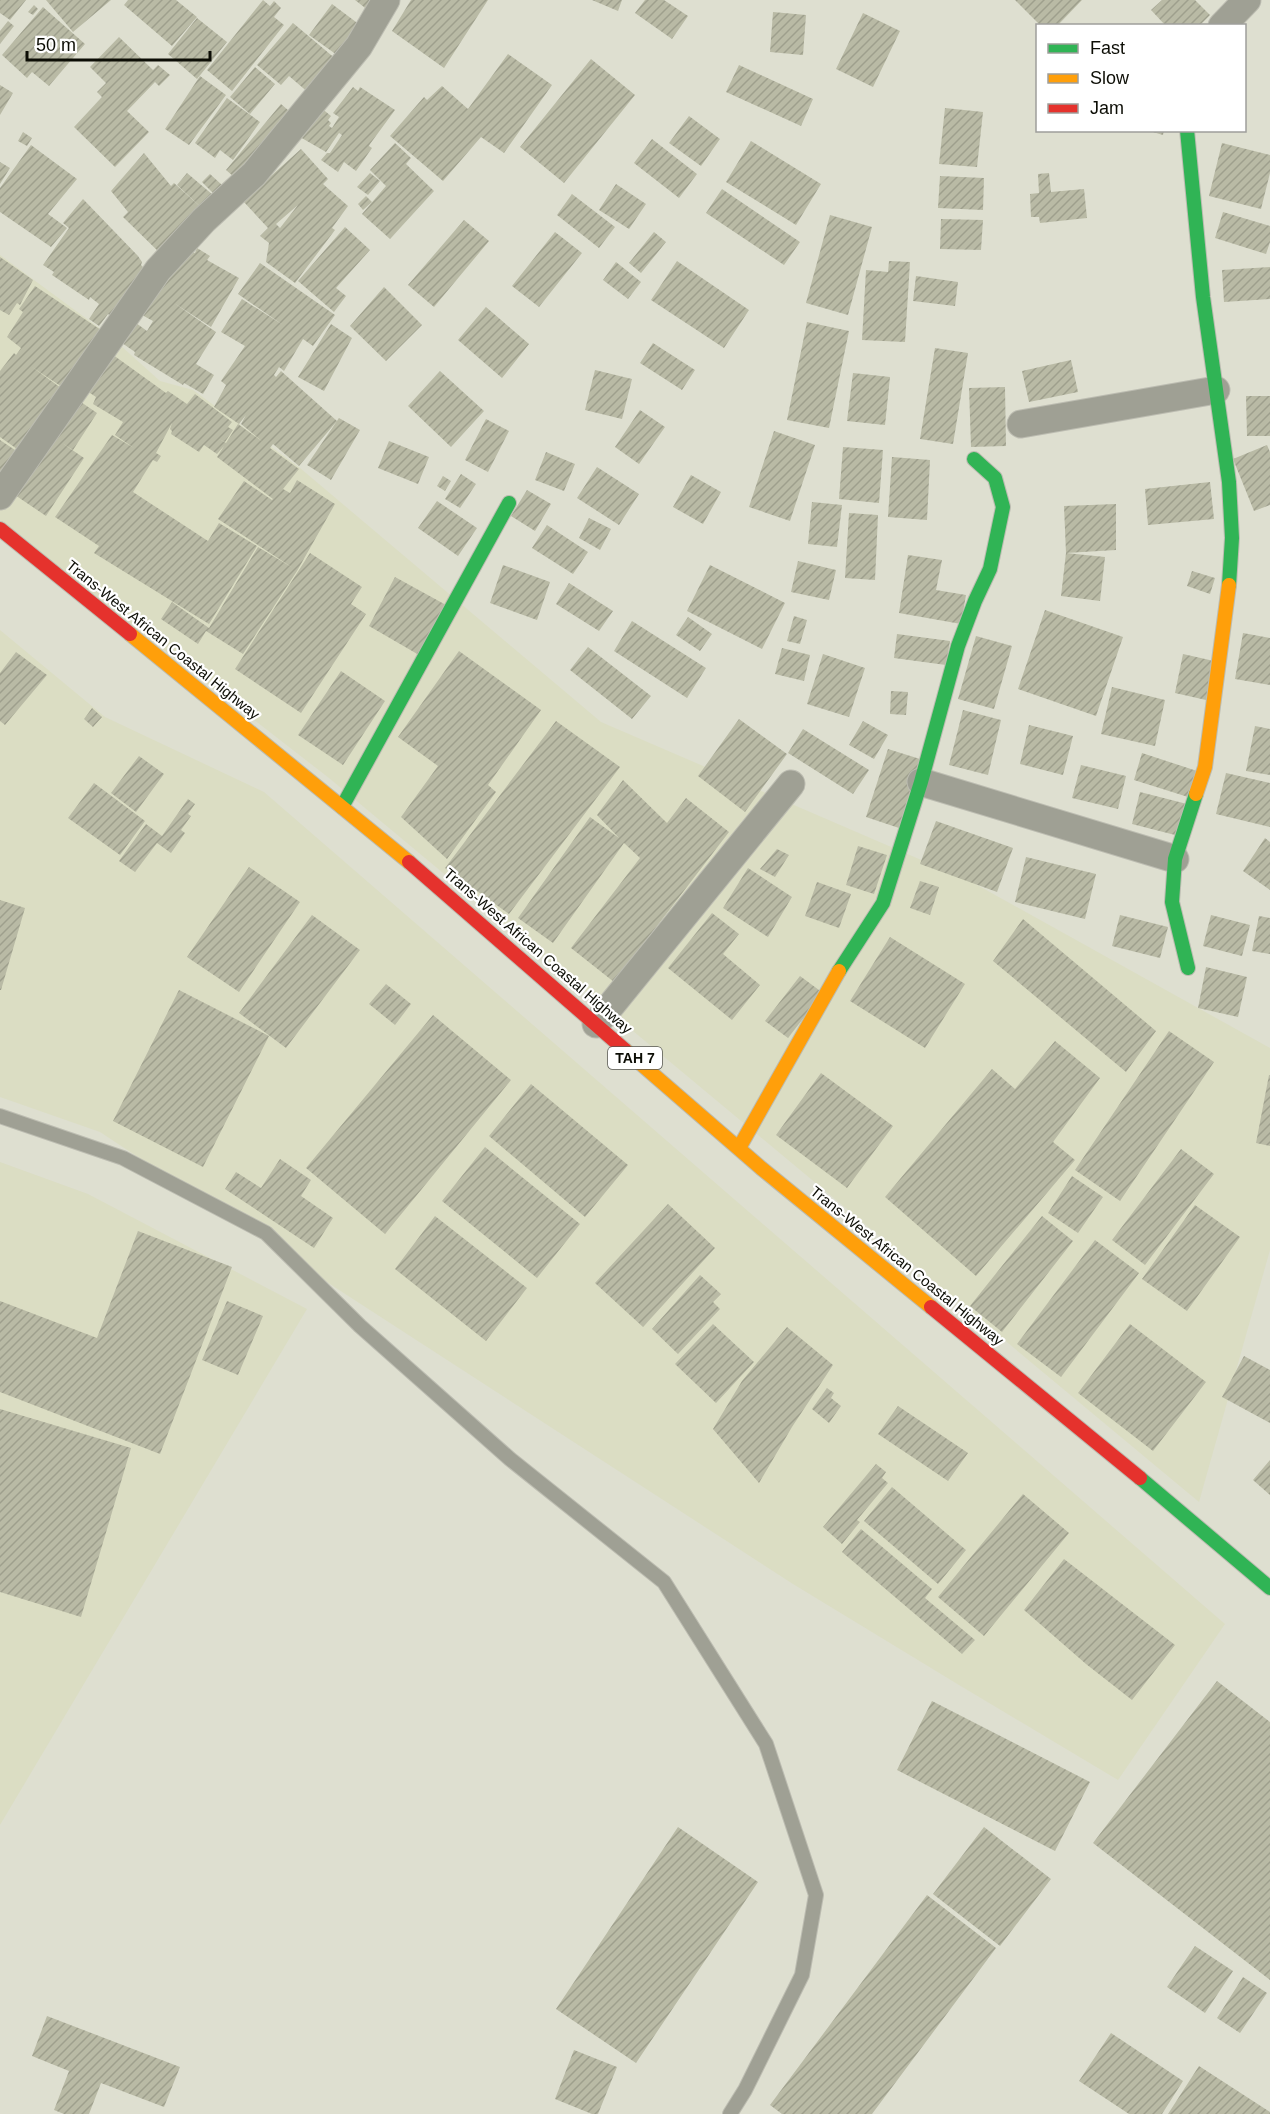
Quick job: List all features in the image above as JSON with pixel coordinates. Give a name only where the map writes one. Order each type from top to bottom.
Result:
[{"type":"main road","points":[[1187,132],[1203,297],[1229,482],[1232,538],[1229,590],[1205,767],[1176,859],[1172,902],[1188,968]]},
{"type":"main road","points":[[739,1148],[842,968],[884,903],[921,782],[958,646],[990,569],[1004,507],[995,478],[974,459]]},
{"type":"main road","points":[[342,807],[509,503]]},
{"type":"main road","name":"Trans-West African Coastal Highway","points":[[0,529],[419,870],[739,1148],[1199,1526],[1270,1588]]},
{"type":"street","points":[[0,496],[158,270],[204,220],[254,174],[359,46],[386,0]]},
{"type":"street","points":[[1224,24],[1247,0]]},
{"type":"street","points":[[1021,424],[1216,390]]},
{"type":"street","points":[[921,782],[1176,859]]},
{"type":"street","points":[[596,1024],[791,784]]},
{"type":"lane","points":[[0,1116],[123,1158],[266,1233],[360,1326],[510,1459],[664,1582],[766,1744],[816,1895],[802,1975],[745,2090],[730,2114]]},
{"type":"shaded area","points":[[0,255],[110,336],[160,381],[193,390],[300,468],[601,722],[970,881],[1270,1048],[1270,1250],[1199,1502],[329,778],[0,523]]},
{"type":"shaded area","points":[[0,630],[105,717],[264,792],[1225,1624],[1118,1780],[793,1584],[100,1132],[0,1097]]},
{"type":"shaded area","points":[[0,1162],[88,1194],[307,1309],[0,1825]]},
{"type":"building","points":[[0,0],[26,0],[10,20],[0,13]]},
{"type":"building","points":[[46,0],[111,0],[73,32]]},
{"type":"building","points":[[128,0],[176,0],[197,17],[172,46],[124,5]]},
{"type":"building","points":[[263,0],[270,6],[274,1],[281,8],[274,17],[284,25],[232,91],[207,70]]},
{"type":"building","points":[[355,0],[377,0],[369,11]]},
{"type":"building","points":[[411,0],[488,0],[444,68],[392,31]]},
{"type":"building","points":[[592,0],[622,0],[618,11]]},
{"type":"building","points":[[645,0],[664,0],[688,16],[672,39],[635,13]]},
{"type":"building","points":[[1015,0],[1082,0],[1059,24],[1039,24]]},
{"type":"building","points":[[1162,0],[1195,0],[1210,15],[1201,24],[1164,24],[1151,10]]},
{"type":"building","points":[[332,4],[360,25],[337,55],[309,35]]},
{"type":"building","points":[[34,5],[38,9],[33,15],[28,12]]},
{"type":"building","points":[[43,7],[85,44],[49,86],[32,72],[27,78],[2,55]]},
{"type":"building","points":[[773,12],[806,15],[803,55],[770,52]]},
{"type":"building","points":[[863,13],[900,31],[873,87],[836,69]]},
{"type":"building","points":[[197,18],[227,42],[197,79],[168,54]]},
{"type":"building","points":[[8,21],[14,26],[0,44],[0,31]]},
{"type":"building","points":[[293,23],[337,60],[310,94],[289,76],[281,85],[257,65]]},
{"type":"building","points":[[119,37],[153,70],[158,65],[170,75],[159,86],[155,82],[127,111],[149,132],[115,167],[74,127],[102,97],[97,92],[106,83],[90,67]]},
{"type":"building","points":[[508,54],[552,85],[504,153],[481,137],[443,181],[390,136],[424,97],[427,100],[442,86],[468,109]]},
{"type":"building","points":[[591,59],[635,95],[564,183],[520,147]]},
{"type":"building","points":[[739,65],[813,99],[801,126],[726,92]]},
{"type":"building","points":[[255,67],[275,84],[250,114],[230,97]]},
{"type":"building","points":[[200,76],[226,95],[189,145],[165,129]]},
{"type":"building","points":[[0,85],[13,93],[0,115]]},
{"type":"building","points":[[353,87],[358,91],[360,87],[395,110],[370,144],[372,148],[356,171],[344,162],[338,172],[321,160],[327,153],[330,153],[342,135],[339,133],[326,152],[300,137],[320,107],[331,116],[328,120],[332,128],[339,117],[333,113]]},
{"type":"building","points":[[227,98],[260,122],[233,160],[220,150],[215,158],[195,143]]},
{"type":"building","points":[[281,104],[296,117],[241,183],[226,170]]},
{"type":"building","points":[[945,108],[983,112],[977,167],[939,164]]},
{"type":"building","points":[[689,116],[720,139],[701,166],[669,143]]},
{"type":"building","points":[[23,132],[32,138],[27,146],[18,141]]},
{"type":"building","points":[[652,139],[697,174],[679,198],[634,163]]},
{"type":"building","points":[[751,141],[821,184],[796,225],[726,182]]},
{"type":"building","points":[[395,143],[411,158],[406,164],[434,191],[390,239],[362,214],[386,186],[370,170]]},
{"type":"building","points":[[1222,143],[1270,155],[1270,173],[1261,209],[1209,196]]},
{"type":"building","points":[[31,145],[77,179],[48,214],[67,228],[51,247],[0,212],[0,188]]},
{"type":"building","points":[[301,149],[328,179],[323,184],[348,206],[332,228],[335,230],[295,283],[266,262],[269,243],[260,236],[268,228],[243,201]],"holes":[[[298,205],[280,228],[276,224]]]},
{"type":"building","points":[[144,153],[171,186],[174,183],[204,210],[162,255],[123,217],[128,212],[111,191]]},
{"type":"building","points":[[0,162],[10,168],[0,184]]},
{"type":"building","points":[[187,173],[213,195],[203,209],[177,185]]},
{"type":"building","points":[[370,173],[380,181],[368,195],[357,187]]},
{"type":"building","points":[[1049,173],[1051,192],[1084,189],[1087,218],[1040,223],[1039,217],[1031,217],[1030,194],[1039,193],[1038,174]]},
{"type":"building","points":[[210,174],[222,185],[214,194],[202,182]]},
{"type":"building","points":[[940,176],[984,178],[983,210],[938,208]]},
{"type":"building","points":[[616,184],[646,204],[629,229],[599,210]]},
{"type":"building","points":[[722,189],[800,242],[784,265],[706,213]]},
{"type":"building","points":[[572,194],[615,227],[599,248],[557,215]]},
{"type":"building","points":[[366,196],[372,202],[363,210],[358,204]]},
{"type":"building","points":[[83,199],[138,256],[142,262],[141,265],[148,272],[112,317],[108,314],[99,326],[89,319],[99,304],[90,297],[89,300],[52,275],[54,272],[43,265],[69,228],[63,223]]},
{"type":"building","points":[[1223,212],[1270,226],[1270,242],[1266,254],[1215,238]]},
{"type":"building","points":[[830,215],[872,227],[848,315],[806,303]]},
{"type":"building","points":[[941,219],[983,220],[981,250],[940,249]]},
{"type":"building","points":[[464,220],[489,241],[434,307],[408,285]]},
{"type":"building","points":[[345,227],[370,250],[336,288],[346,296],[334,312],[298,281]]},
{"type":"building","points":[[555,232],[582,253],[539,307],[512,286]]},
{"type":"building","points":[[654,232],[666,242],[641,273],[629,263]]},
{"type":"building","points":[[197,248],[210,256],[207,260],[239,278],[211,327],[174,303],[216,332],[196,364],[214,375],[203,394],[184,383],[183,385],[134,355],[135,352],[122,343],[136,323],[147,331],[153,321],[142,315],[190,251],[195,253]]},
{"type":"building","points":[[0,257],[33,280],[20,305],[17,303],[9,315],[0,310]]},
{"type":"building","points":[[677,261],[749,310],[724,348],[651,300]]},
{"type":"building","points":[[889,261],[910,262],[905,342],[862,340],[866,270],[888,272]]},
{"type":"building","points":[[616,262],[641,282],[628,299],[603,280]]},
{"type":"building","points":[[260,263],[335,315],[313,346],[303,339],[284,371],[279,367],[274,375],[276,377],[281,371],[337,421],[299,466],[273,444],[270,448],[299,469],[283,489],[290,493],[297,480],[335,504],[297,571],[243,654],[206,631],[198,644],[161,619],[172,602],[209,628],[258,547],[293,568],[218,519],[244,481],[273,499],[217,457],[224,446],[217,454],[204,445],[199,452],[171,434],[172,423],[156,453],[161,456],[157,462],[153,460],[133,492],[208,541],[219,523],[257,546],[209,624],[94,553],[99,546],[55,517],[112,435],[134,448],[115,435],[123,422],[93,404],[96,397],[87,391],[109,352],[166,393],[168,391],[187,404],[195,394],[232,422],[228,427],[233,430],[225,442],[219,439],[226,443],[238,424],[263,442],[241,424],[246,415],[239,424],[214,407],[226,385],[221,381],[245,346],[221,332],[242,299],[283,325],[238,294]]},
{"type":"building","points":[[1270,267],[1270,299],[1224,302],[1222,270]]},
{"type":"building","points":[[916,276],[958,282],[955,306],[913,301]]},
{"type":"building","points":[[35,286],[101,330],[62,387],[32,367],[61,388],[17,449],[0,437],[0,371],[21,348],[7,337],[23,312],[19,309]]},
{"type":"building","points":[[384,287],[422,325],[386,361],[350,326]]},
{"type":"building","points":[[486,307],[529,344],[502,378],[458,340]]},
{"type":"building","points":[[807,322],[849,331],[829,428],[787,420]]},
{"type":"building","points":[[331,324],[352,338],[324,391],[298,377]]},
{"type":"building","points":[[653,343],[695,370],[682,390],[640,363]]},
{"type":"building","points":[[935,348],[968,353],[953,444],[920,439]]},
{"type":"building","points":[[1071,360],[1078,392],[1029,402],[1022,371]]},
{"type":"building","points":[[595,370],[632,379],[622,419],[585,410]]},
{"type":"building","points":[[440,371],[484,411],[451,447],[408,406]]},
{"type":"building","points":[[853,373],[890,377],[885,425],[847,421]]},
{"type":"building","points":[[1005,387],[1006,446],[971,447],[969,388]]},
{"type":"building","points":[[1246,396],[1270,396],[1270,436],[1247,436]]},
{"type":"building","points":[[75,398],[97,413],[73,450],[62,443],[84,458],[46,516],[12,493]]},
{"type":"building","points":[[640,410],[665,427],[639,464],[615,447]]},
{"type":"building","points":[[339,418],[360,430],[331,480],[307,465]]},
{"type":"building","points":[[486,419],[509,431],[488,472],[465,460]]},
{"type":"building","points":[[774,431],[815,445],[790,521],[749,507]]},
{"type":"building","points":[[0,440],[18,452],[0,475]]},
{"type":"building","points":[[389,441],[429,457],[418,484],[378,468]]},
{"type":"building","points":[[1267,445],[1270,452],[1270,505],[1254,511],[1233,459]]},
{"type":"building","points":[[843,447],[883,450],[879,503],[839,499]]},
{"type":"building","points":[[546,452],[575,464],[564,491],[535,480]]},
{"type":"building","points":[[892,457],[930,460],[927,520],[888,517]]},
{"type":"building","points":[[597,467],[639,494],[619,525],[577,498]]},
{"type":"building","points":[[461,474],[476,484],[460,508],[445,499]]},
{"type":"building","points":[[691,475],[721,492],[703,524],[673,507]]},
{"type":"building","points":[[443,476],[451,481],[445,491],[437,486]]},
{"type":"building","points":[[1210,482],[1214,519],[1148,525],[1145,489]]},
{"type":"building","points":[[527,490],[551,504],[535,531],[511,516]]},
{"type":"building","points":[[437,501],[477,528],[458,556],[418,528]]},
{"type":"building","points":[[812,502],[842,505],[837,547],[808,544]]},
{"type":"building","points":[[1116,504],[1116,550],[1066,553],[1064,506]]},
{"type":"building","points":[[849,513],[878,515],[875,580],[845,578]]},
{"type":"building","points":[[589,518],[611,529],[600,550],[579,538]]},
{"type":"building","points":[[547,525],[588,552],[573,574],[532,548]]},
{"type":"building","points":[[310,553],[362,587],[351,604],[366,614],[301,713],[235,669]]},
{"type":"building","points":[[1066,553],[1105,557],[1100,601],[1061,596]]},
{"type":"building","points":[[908,555],[942,560],[936,590],[966,595],[961,624],[899,613]]},
{"type":"building","points":[[798,561],[836,570],[829,600],[791,592]]},
{"type":"building","points":[[503,565],[550,582],[537,620],[490,603]]},
{"type":"building","points":[[710,565],[785,603],[762,649],[687,611]]},
{"type":"building","points":[[1192,571],[1215,578],[1210,594],[1187,586]]},
{"type":"building","points":[[395,577],[446,605],[419,655],[369,626]]},
{"type":"building","points":[[569,583],[613,611],[599,631],[556,604]]},
{"type":"building","points":[[1045,610],[1123,637],[1096,716],[1018,689]]},
{"type":"building","points":[[794,616],[807,620],[800,644],[787,641]]},
{"type":"building","points":[[688,617],[712,634],[700,651],[676,635]]},
{"type":"building","points":[[632,621],[706,668],[687,698],[614,651]]},
{"type":"building","points":[[1243,633],[1270,638],[1270,685],[1235,679]]},
{"type":"building","points":[[897,634],[950,641],[946,665],[894,658]]},
{"type":"building","points":[[976,636],[1012,646],[994,709],[958,699]]},
{"type":"building","points":[[588,647],[651,696],[632,719],[570,670]]},
{"type":"building","points":[[782,648],[810,655],[804,681],[775,674]]},
{"type":"building","points":[[459,651],[541,710],[488,785],[496,792],[447,859],[401,817],[438,766],[398,737]]},
{"type":"building","points":[[16,652],[47,675],[5,725],[0,721],[0,673]]},
{"type":"building","points":[[823,654],[865,668],[849,717],[807,704]]},
{"type":"building","points":[[1183,654],[1214,661],[1206,700],[1175,693]]},
{"type":"building","points":[[341,671],[385,701],[343,765],[298,735]]},
{"type":"building","points":[[1112,687],[1165,700],[1155,746],[1101,734]]},
{"type":"building","points":[[891,691],[908,692],[906,715],[890,714]]},
{"type":"building","points":[[92,708],[102,717],[93,727],[84,719]]},
{"type":"building","points":[[963,710],[1001,720],[988,775],[949,765]]},
{"type":"building","points":[[739,719],[787,754],[745,812],[698,776]]},
{"type":"building","points":[[556,721],[620,767],[509,914],[445,868]]},
{"type":"building","points":[[863,721],[888,735],[874,759],[849,745]]},
{"type":"building","points":[[1029,725],[1073,736],[1063,775],[1020,764]]},
{"type":"building","points":[[1255,726],[1270,729],[1270,775],[1246,771]]},
{"type":"building","points":[[803,729],[869,770],[853,794],[788,753]]},
{"type":"building","points":[[888,749],[920,759],[899,828],[866,817]]},
{"type":"building","points":[[1142,753],[1197,771],[1188,797],[1134,780]]},
{"type":"building","points":[[139,756],[164,774],[136,812],[111,793]]},
{"type":"building","points":[[1081,765],[1126,776],[1118,809],[1072,798]]},
{"type":"building","points":[[1226,773],[1270,783],[1270,827],[1216,814]]},
{"type":"building","points":[[623,780],[667,823],[686,798],[729,832],[614,982],[571,948],[640,858],[624,843],[553,943],[518,918],[590,817],[619,838],[597,815]]},
{"type":"building","points":[[94,783],[145,821],[120,855],[68,818]]},
{"type":"building","points":[[1140,792],[1187,804],[1179,836],[1132,824]]},
{"type":"building","points":[[188,799],[195,804],[188,814],[191,816],[181,830],[185,833],[171,853],[157,843],[135,872],[119,861],[146,824],[162,836]]},
{"type":"building","points":[[936,821],[1013,848],[997,892],[920,864]]},
{"type":"building","points":[[1265,838],[1270,842],[1270,890],[1243,871]]},
{"type":"building","points":[[858,846],[887,855],[874,894],[846,885]]},
{"type":"building","points":[[777,849],[789,855],[775,877],[760,869]]},
{"type":"building","points":[[1026,857],[1096,874],[1085,919],[1015,902]]},
{"type":"building","points":[[249,867],[300,902],[239,992],[187,957]]},
{"type":"building","points":[[748,868],[792,897],[768,937],[723,908]]},
{"type":"building","points":[[920,881],[939,887],[930,915],[910,908]]},
{"type":"building","points":[[817,882],[851,894],[839,928],[805,916]]},
{"type":"building","points":[[0,900],[25,908],[1,990],[0,990]]},
{"type":"building","points":[[712,913],[739,934],[723,954],[760,985],[732,1020],[668,968]]},
{"type":"building","points":[[312,915],[360,950],[286,1048],[239,1013]]},
{"type":"building","points":[[1120,915],[1168,927],[1160,958],[1112,946]]},
{"type":"building","points":[[1211,915],[1250,925],[1242,956],[1203,946]]},
{"type":"building","points":[[1259,916],[1270,918],[1270,954],[1252,951]]},
{"type":"building","points":[[1023,919],[1156,1031],[1126,1072],[993,961]]},
{"type":"building","points":[[890,937],[965,984],[925,1048],[850,1001]]},
{"type":"building","points":[[1206,967],[1247,977],[1238,1017],[1198,1008]]},
{"type":"building","points":[[800,976],[823,993],[788,1038],[765,1021]]},
{"type":"building","points":[[386,984],[411,1004],[395,1025],[369,1004]]},
{"type":"building","points":[[179,990],[269,1036],[203,1167],[113,1121]]},
{"type":"building","points":[[433,1015],[511,1080],[385,1234],[306,1168]]},
{"type":"building","points":[[1169,1031],[1214,1062],[1120,1201],[1075,1170]]},
{"type":"building","points":[[1055,1041],[1100,1078],[1053,1142],[1075,1160],[976,1276],[885,1197],[992,1069],[1015,1089]]},
{"type":"building","points":[[821,1073],[893,1126],[847,1188],[776,1135]]},
{"type":"building","points":[[1270,1075],[1270,1146],[1256,1143]]},
{"type":"building","points":[[531,1084],[628,1165],[585,1217],[489,1136]]},
{"type":"building","points":[[485,1147],[580,1224],[537,1278],[442,1201]]},
{"type":"building","points":[[1181,1149],[1214,1174],[1145,1265],[1112,1240]]},
{"type":"building","points":[[280,1159],[311,1180],[301,1196],[333,1218],[314,1248],[225,1189],[236,1172],[261,1188]]},
{"type":"building","points":[[1072,1176],[1103,1197],[1078,1233],[1048,1213]]},
{"type":"building","points":[[668,1204],[715,1248],[643,1327],[595,1283]]},
{"type":"building","points":[[1195,1205],[1240,1237],[1187,1311],[1142,1279]]},
{"type":"building","points":[[435,1216],[527,1288],[486,1341],[395,1269]]},
{"type":"building","points":[[1042,1216],[1073,1241],[1002,1332],[970,1306]]},
{"type":"building","points":[[138,1231],[232,1267],[160,1454],[0,1392],[0,1301],[97,1338]]},
{"type":"building","points":[[1095,1240],[1139,1273],[1061,1377],[1017,1344]]},
{"type":"building","points":[[700,1275],[721,1294],[713,1302],[720,1309],[678,1354],[652,1329]]},
{"type":"building","points":[[227,1301],[263,1316],[238,1375],[202,1360]]},
{"type":"building","points":[[713,1324],[754,1362],[716,1403],[675,1364]]},
{"type":"building","points":[[1130,1324],[1206,1382],[1153,1451],[1078,1393]]},
{"type":"building","points":[[787,1327],[833,1365],[759,1483],[713,1429],[742,1381]]},
{"type":"building","points":[[1244,1356],[1270,1370],[1270,1423],[1222,1397]]},
{"type":"building","points":[[827,1388],[834,1393],[831,1398],[841,1406],[829,1423],[812,1409]]},
{"type":"building","points":[[898,1406],[968,1453],[948,1481],[878,1434]]},
{"type":"building","points":[[0,1409],[131,1448],[81,1617],[0,1592]]},
{"type":"building","points":[[1270,1460],[1270,1495],[1253,1480]]},
{"type":"building","points":[[876,1464],[886,1472],[882,1478],[888,1483],[857,1520],[860,1522],[842,1544],[823,1527]]},
{"type":"building","points":[[892,1487],[966,1550],[938,1584],[864,1521]]},
{"type":"building","points":[[1023,1494],[1069,1533],[984,1636],[938,1597]]},
{"type":"building","points":[[861,1529],[932,1589],[925,1598],[975,1640],[962,1654],[842,1552]]},
{"type":"building","points":[[1064,1559],[1175,1645],[1132,1700],[1024,1610]]},
{"type":"building","points":[[1217,1681],[1270,1722],[1270,1980],[1093,1843]]},
{"type":"building","points":[[932,1701],[1090,1782],[1055,1851],[897,1770]]},
{"type":"building","points":[[678,1827],[758,1882],[636,2063],[556,2009]]},
{"type":"building","points":[[984,1827],[1051,1879],[1000,1946],[933,1894]]},
{"type":"building","points":[[927,1895],[996,1948],[872,2114],[782,2114],[770,2105]]},
{"type":"building","points":[[1195,1946],[1233,1971],[1205,2013],[1167,1987]]},
{"type":"building","points":[[1243,1977],[1267,1993],[1240,2033],[1217,2018]]},
{"type":"building","points":[[47,2016],[180,2067],[164,2107],[101,2083],[89,2114],[64,2114],[54,2110],[69,2071],[32,2056]]},
{"type":"building","points":[[1111,2033],[1183,2081],[1162,2114],[1129,2114],[1079,2081]]},
{"type":"building","points":[[574,2050],[617,2067],[598,2114],[592,2114],[555,2099]]},
{"type":"building","points":[[1199,2066],[1270,2112],[1270,2114],[1168,2114]]},
{"type":"traffic: fast","points":[[1187,132],[1203,297],[1229,482],[1232,538],[1229,585]]},
{"type":"traffic: fast","points":[[839,971],[883,903],[921,782],[958,646],[990,569],[1003,507],[995,478],[974,459]]},
{"type":"traffic: fast","points":[[342,807],[509,503]]},
{"type":"traffic: fast","points":[[1188,968],[1172,902],[1175,859],[1196,794]]},
{"type":"traffic: fast","points":[[1140,1478],[1270,1588]]},
{"type":"traffic: slow","points":[[1196,794],[1205,767],[1229,585]]},
{"type":"traffic: slow","points":[[130,634],[409,862]]},
{"type":"traffic: slow","points":[[739,1148],[839,971]]},
{"type":"traffic: slow","points":[[625,1050],[761,1168],[931,1307]]},
{"type":"traffic: jam","points":[[0,529],[130,634]]},
{"type":"traffic: jam","points":[[409,862],[625,1050]]},
{"type":"traffic: jam","points":[[931,1307],[1140,1478]]}]
